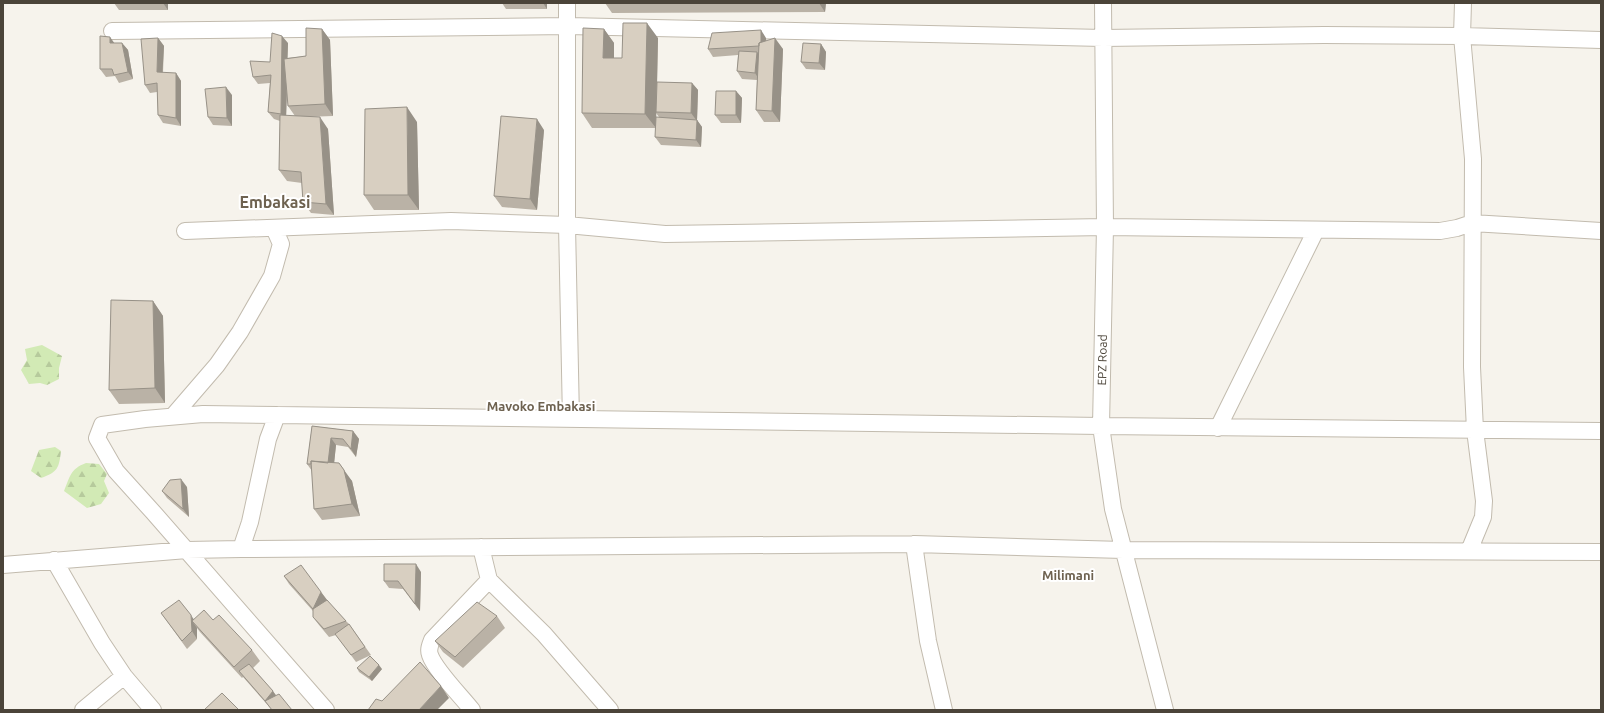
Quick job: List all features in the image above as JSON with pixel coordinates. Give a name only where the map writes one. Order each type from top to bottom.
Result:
[{"type":"street","points":[[567,3],[567,225],[570,419]]},
{"type":"street","name":"EPZ Road","points":[[1103,3],[1102,38],[1105,227],[1101,426],[1113,509],[1165,710]]},
{"type":"street","points":[[1463,3],[1462,36],[1473,159],[1472,367],[1475,430],[1484,501],[1483,517],[1469,551]]},
{"type":"street","points":[[112,31],[568,26],[1102,38],[1462,36],[1601,40]]},
{"type":"street","points":[[185,231],[451,221],[567,225],[665,234],[1105,227],[1440,231],[1457,228],[1472,223],[1601,231]]},
{"type":"street","points":[[173,416],[217,365],[240,332],[272,276],[281,244],[274,228]]},
{"type":"street","points":[[1218,428],[1316,230]]},
{"type":"street","points":[[326,710],[116,471],[97,438],[102,424],[203,414],[1218,428],[1601,431]]},
{"type":"street","points":[[241,548],[250,522],[268,439],[277,415]]},
{"type":"street","points":[[914,544],[928,641],[944,710]]},
{"type":"street","points":[[3,565],[187,550],[241,548],[914,544],[1123,550],[1601,552]]},
{"type":"street","points":[[481,547],[489,580],[544,634],[610,710]]},
{"type":"street","points":[[54,560],[102,644],[124,676],[152,710]]},
{"type":"street","points":[[472,710],[434,664],[430,655],[429,646],[432,640],[489,580]]},
{"type":"street","points":[[83,710],[124,676]]},
{"type":"green space","points":[[42,345],[62,356],[59,368],[59,379],[47,385],[40,383],[29,384],[21,370],[27,360],[25,349]]},
{"type":"green space","points":[[55,447],[61,451],[57,469],[51,474],[41,478],[31,471],[39,450]]},
{"type":"green space","points":[[86,463],[99,464],[107,474],[104,481],[109,493],[101,504],[87,508],[64,491],[69,478],[74,471]]},
{"type":"building","points":[[623,23],[647,23],[645,114],[582,113],[583,28],[604,29],[603,58],[622,58]]},
{"type":"building","points":[[306,28],[322,29],[325,104],[288,106],[284,59],[306,56]]},
{"type":"building","points":[[761,30],[761,42],[759,43],[759,46],[708,49],[712,33]]},
{"type":"building","points":[[272,33],[282,36],[281,114],[268,112],[271,75],[253,77],[250,61],[270,62]]},
{"type":"building","points":[[100,36],[110,37],[110,43],[122,43],[128,72],[114,75],[112,69],[100,69]]},
{"type":"building","points":[[158,38],[157,72],[176,73],[176,118],[158,115],[157,83],[145,85],[141,39]]},
{"type":"building","points":[[775,38],[772,111],[756,110],[759,43]]},
{"type":"building","points":[[803,43],[821,44],[819,63],[801,62]]},
{"type":"building","points":[[739,51],[757,52],[755,73],[737,71]]},
{"type":"building","points":[[657,82],[692,83],[691,113],[656,112]]},
{"type":"building","points":[[226,87],[227,118],[208,117],[205,89]]},
{"type":"building","points":[[716,91],[736,91],[736,115],[715,115]]},
{"type":"building","points":[[407,107],[408,195],[364,195],[365,109]]},
{"type":"building","points":[[280,115],[320,117],[326,204],[303,202],[301,172],[279,170]]},
{"type":"building","points":[[501,116],[537,119],[530,199],[494,196]]},
{"type":"building","points":[[656,117],[697,120],[696,140],[655,137]]},
{"type":"building","points":[[111,300],[153,301],[155,388],[109,390]]},
{"type":"building","points":[[312,426],[353,431],[351,449],[343,439],[331,438],[328,463],[311,461],[311,464],[307,464]]},
{"type":"building","points":[[311,461],[339,463],[344,470],[352,504],[314,509]]},
{"type":"building","points":[[181,479],[183,509],[162,491],[170,480]]},
{"type":"building","points":[[384,564],[416,564],[415,604],[398,581],[384,581]]},
{"type":"building","points":[[301,565],[321,592],[313,609],[284,576]]},
{"type":"building","points":[[179,600],[191,615],[192,631],[182,641],[161,613]]},
{"type":"building","points":[[327,600],[346,621],[324,629],[313,617],[313,609]]},
{"type":"building","points":[[477,602],[497,616],[455,657],[435,641]]},
{"type":"building","points":[[204,610],[213,620],[219,615],[252,650],[234,667],[192,621]]},
{"type":"building","points":[[349,624],[365,647],[351,655],[335,634]]},
{"type":"building","points":[[370,656],[379,665],[369,677],[357,668]]},
{"type":"building","points":[[420,662],[441,686],[419,710],[368,710],[376,699],[382,701]]},
{"type":"building","points":[[249,664],[273,691],[265,701],[239,671]]},
{"type":"building","points":[[222,693],[239,710],[204,710]]},
{"type":"building","points":[[279,694],[292,710],[272,710],[265,701]]},
{"type":"district","name":"Embakasi","points":[[275,202]]},
{"type":"district","name":"Mavoko Embakasi","points":[[541,406]]},
{"type":"district","name":"Milimani","points":[[1068,575]]}]
